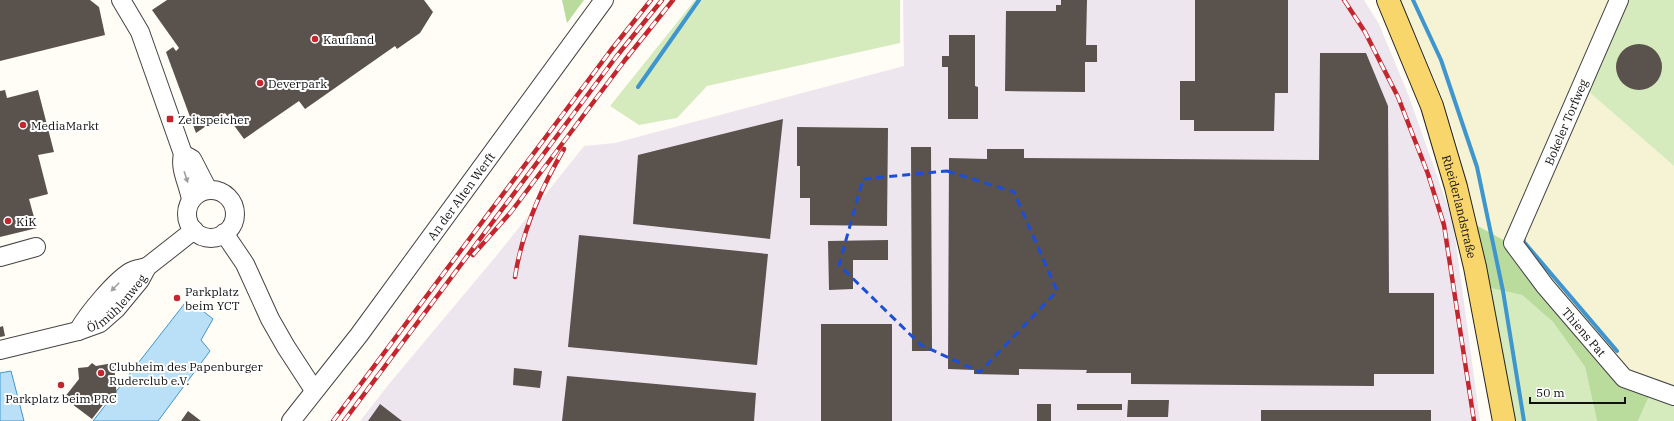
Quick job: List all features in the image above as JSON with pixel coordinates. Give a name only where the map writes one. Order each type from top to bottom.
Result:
[{"type":"main road","name":"Rheiderlandstraße","points":[[1388,0],[1432,106],[1456,187],[1476,267],[1504,421]]},
{"type":"street","name":"An der Alten Werft","points":[[291,421],[358,335],[604,0]]},
{"type":"street","name":"Bokeler Torfweg","points":[[1513,244],[1619,0]]},
{"type":"street","points":[[125,5],[140,32],[183,154],[181,162],[190,190],[191,200],[187,215],[194,230],[199,234],[212,238],[224,233],[233,223],[233,204],[230,199],[220,192],[208,190],[191,200]]},
{"type":"street","points":[[183,154],[192,159],[208,190]]},
{"type":"street","name":"Ölmühlenweg","points":[[0,350],[78,331],[100,323],[116,309],[140,280],[147,266],[194,230]]},
{"type":"street","points":[[224,233],[245,264],[270,320],[282,342],[314,390]]},
{"type":"street","name":"Thiens Pat","points":[[1513,244],[1545,286],[1624,378],[1674,396]]},
{"type":"street","points":[[0,257],[36,247]]},
{"type":"highlighted area","points":[[947,171],[1014,192],[1057,291],[980,372],[921,345],[839,265],[863,179]]},
{"type":"shaded area","points":[[903,0],[1364,0],[1379,24],[1408,94],[1453,221],[1480,421],[360,421],[497,255],[584,146],[615,143],[904,66]]},
{"type":"shaded area","points":[[1397,0],[1611,0],[1507,242],[1476,225],[1459,150],[1444,102],[1417,37]]},
{"type":"shaded area","points":[[1588,91],[1674,166],[1674,392],[1625,375],[1517,244]]},
{"type":"green space","points":[[562,0],[584,0],[567,23]]},
{"type":"green space","points":[[695,0],[900,0],[900,43],[707,86],[677,118],[639,125],[610,106]]},
{"type":"green space","points":[[1625,0],[1674,0],[1674,166],[1588,91]]},
{"type":"green space","points":[[1476,225],[1507,242],[1624,383],[1651,392],[1638,421],[1597,421],[1585,367],[1553,322],[1522,295],[1490,288]]},
{"type":"green space","points":[[1490,288],[1522,295],[1553,322],[1585,367],[1597,421],[1516,421]]},
{"type":"green space","points":[[1651,392],[1674,400],[1674,421],[1638,421]]},
{"type":"water","points":[[185,303],[194,304],[213,319],[201,340],[210,351],[158,421],[93,421]]},
{"type":"water","points":[[11,371],[24,421],[0,421],[0,373]]},
{"type":"building","points":[[0,0],[90,0],[99,7],[105,35],[0,61]]},
{"type":"building","name":"Deverpark","points":[[167,0],[424,0],[433,12],[420,33],[397,49],[395,46],[305,109],[299,101],[244,139],[225,113],[196,133],[166,52],[173,47],[176,51],[179,48],[152,10]]},
{"type":"building","points":[[1061,0],[1087,0],[1086,45],[1097,45],[1097,62],[1085,62],[1085,92],[1005,91],[1006,11],[1056,11],[1056,5],[1061,5]]},
{"type":"building","points":[[1195,0],[1288,0],[1288,93],[1275,93],[1274,131],[1194,131],[1194,120],[1180,120],[1180,81],[1195,81]]},
{"type":"building","points":[[949,35],[975,35],[975,86],[978,87],[978,119],[948,119],[948,67],[942,67],[942,56],[949,56]]},
{"type":"building","points":[[1639,44],[1652,48],[1658,54],[1662,67],[1658,80],[1652,86],[1639,90],[1626,86],[1620,80],[1616,67],[1620,54],[1626,48]]},
{"type":"building","points":[[1320,53],[1366,53],[1388,106],[1389,293],[1434,293],[1434,374],[1374,374],[1374,386],[1131,384],[1131,373],[1086,373],[1087,370],[1019,369],[1019,375],[974,374],[974,370],[948,369],[949,158],[987,159],[987,149],[1024,149],[1024,158],[1319,160]]},
{"type":"building","name":"MediaMarkt","points":[[5,90],[7,98],[38,90],[54,152],[38,155],[48,194],[29,199],[37,228],[0,237],[0,91]]},
{"type":"building","points":[[783,119],[770,239],[633,224],[638,155]]},
{"type":"building","points":[[797,127],[888,128],[887,226],[810,225],[810,198],[800,198],[800,166],[797,166]]},
{"type":"building","points":[[911,147],[931,147],[932,351],[912,351]]},
{"type":"building","points":[[579,235],[768,254],[757,365],[568,347]]},
{"type":"building","points":[[888,240],[888,260],[853,260],[853,289],[829,290],[828,241]]},
{"type":"building","points":[[821,324],[892,324],[892,421],[821,421]]},
{"type":"building","points":[[3,326],[5,336],[0,337],[0,327]]},
{"type":"building","points":[[92,363],[96,366],[113,363],[116,381],[119,383],[116,387],[117,399],[106,401],[92,419],[64,398],[79,379],[78,368],[88,367]]},
{"type":"building","points":[[514,368],[542,371],[540,388],[513,385]]},
{"type":"building","points":[[567,376],[756,393],[754,421],[562,421]]},
{"type":"building","points":[[1128,400],[1169,400],[1168,417],[1127,417]]},
{"type":"building","points":[[380,404],[402,421],[368,421]]},
{"type":"building","points":[[1037,404],[1051,404],[1051,421],[1037,421]]},
{"type":"building","points":[[1077,404],[1122,404],[1122,410],[1077,410]]},
{"type":"building","points":[[1261,410],[1431,410],[1431,421],[1261,421]]},
{"type":"building","points":[[188,411],[201,421],[181,421]]},
{"type":"waterway","points":[[638,87],[699,0]]},
{"type":"waterway","points":[[1413,0],[1441,60],[1477,167],[1503,291],[1524,421]]},
{"type":"waterway","points":[[1523,236],[1524,242],[1617,351]]},
{"type":"railway","points":[[333,421],[611,50],[651,0]]},
{"type":"railway","points":[[344,421],[616,57],[662,0]]},
{"type":"railway","points":[[473,255],[511,212],[625,60],[673,0]]},
{"type":"railway","points":[[1344,0],[1365,32],[1398,97],[1428,174],[1444,225],[1474,421]]},
{"type":"railway","points":[[515,277],[522,243],[533,211],[547,180],[564,149]]},
{"type":"place","name":"Kaufland","points":[[315,39]]},
{"type":"place","name":"Deverpark","points":[[260,83]]},
{"type":"place","name":"Zeitspeicher","points":[[170,119]]},
{"type":"place","name":"MediaMarkt","points":[[23,125]]},
{"type":"place","name":"KiK","points":[[8,221]]},
{"type":"place","name":"Parkplatz beim YCT","points":[[177,298]]},
{"type":"place","name":"Clubheim des Papenburger Ruderclub e.V.","points":[[101,373]]},
{"type":"place","name":"Parkplatz beim PRC","points":[[61,385]]}]
